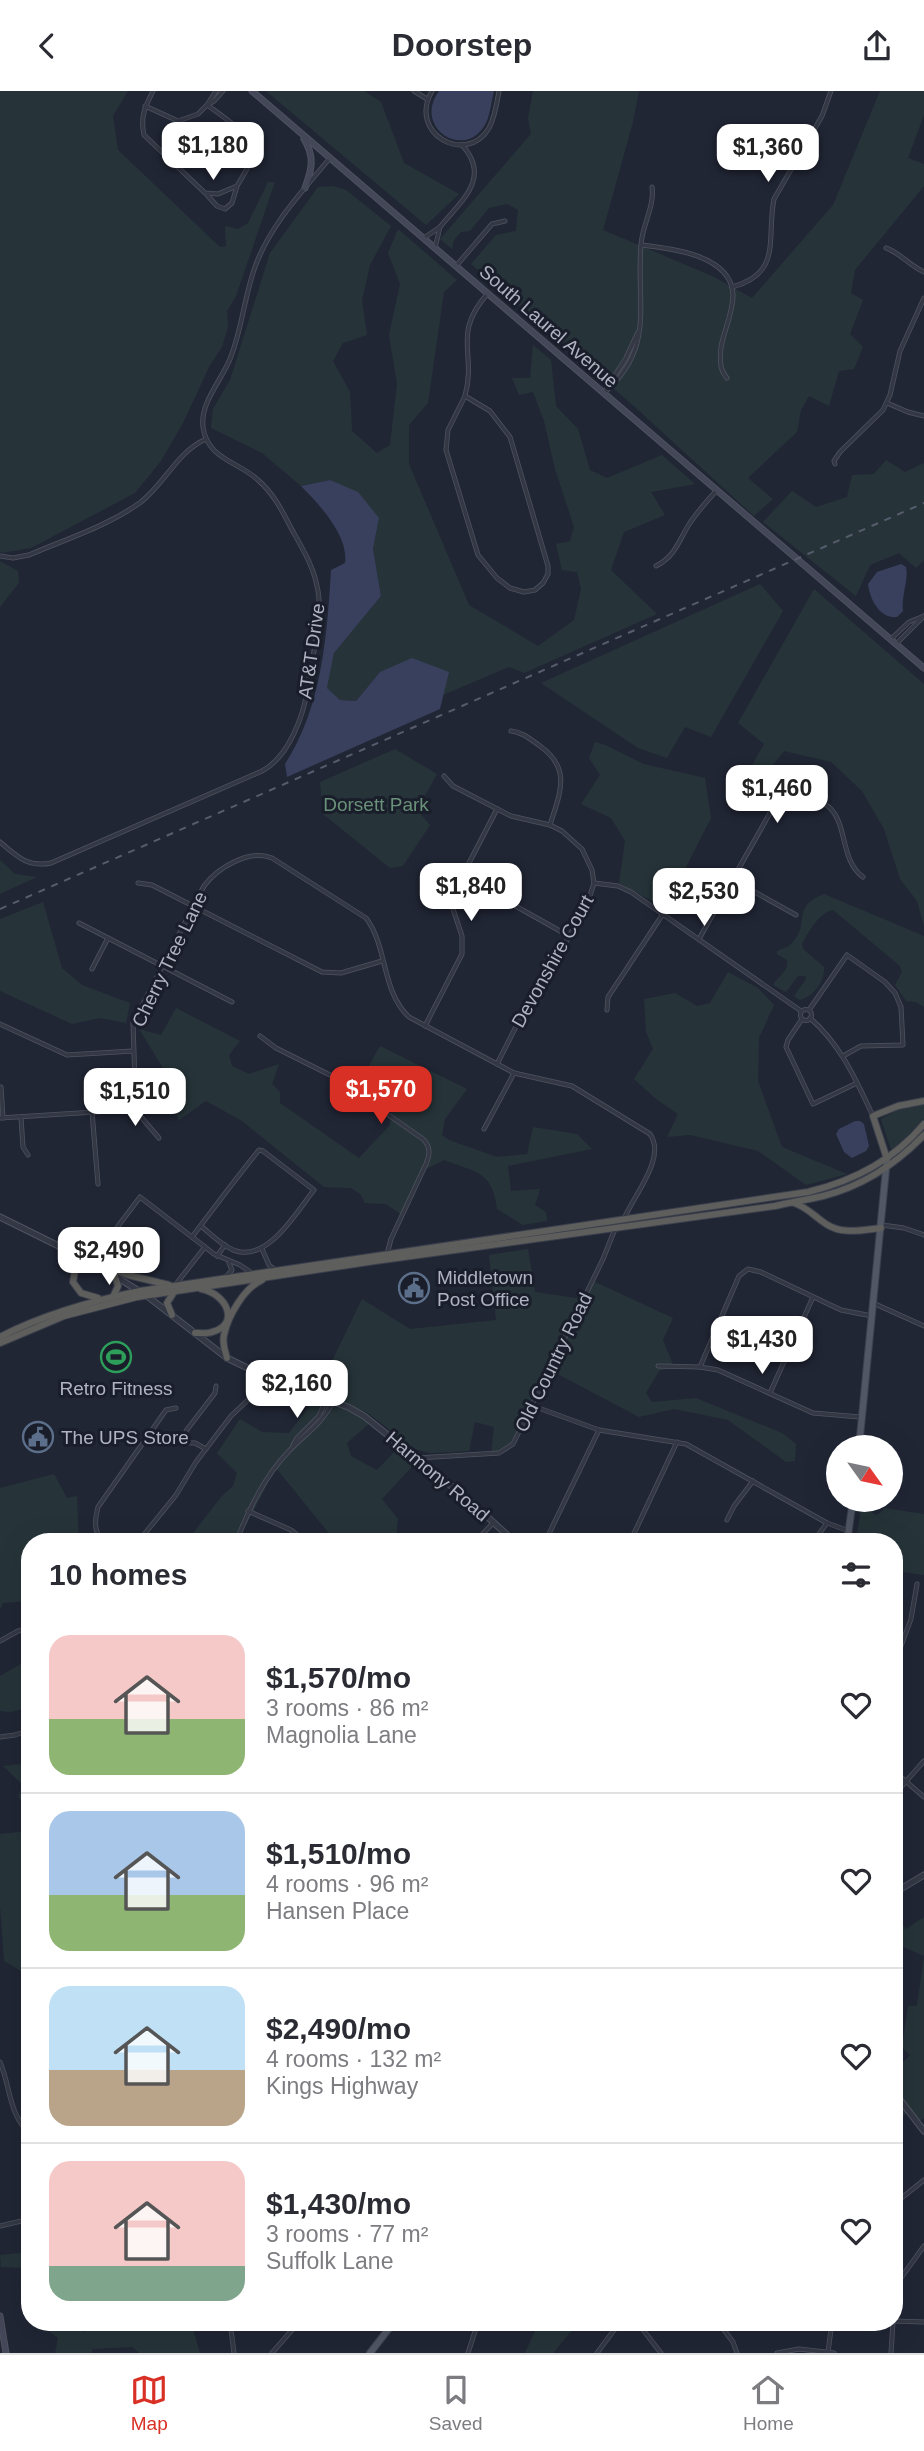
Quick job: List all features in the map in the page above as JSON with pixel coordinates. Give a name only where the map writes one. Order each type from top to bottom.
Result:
[{"type":"highway","points":[[887,1159],[873,1117],[898,1106],[924,1101]]},
{"type":"highway","points":[[0,1343],[64,1316],[224,1278],[808,1192],[845,1181],[887,1159],[924,1124]]},
{"type":"highway","points":[[0,1337],[52,1315],[140,1291],[195,1288],[822,1196],[887,1169],[924,1135]]},
{"type":"highway","points":[[789,1202],[803,1206],[836,1229],[847,1231],[881,1226]]},
{"type":"highway","points":[[103,1299],[85,1296],[74,1286],[75,1271],[91,1262],[174,1288]]},
{"type":"highway","points":[[113,1297],[118,1286],[115,1276]]},
{"type":"highway","points":[[227,1358],[224,1335],[243,1296],[252,1286],[271,1277]]},
{"type":"highway","points":[[172,1315],[167,1303],[174,1288]]},
{"type":"highway","points":[[195,1288],[210,1291],[220,1297],[226,1306],[227,1315],[225,1323],[215,1332],[195,1333]]},
{"type":"main road","name":"South Laurel Avenue","points":[[252,91],[924,668]]},
{"type":"main road","points":[[298,131],[312,156],[313,164],[305,188]]},
{"type":"main road","points":[[860,1435],[887,1159]]},
{"type":"main road","points":[[849,1531],[851,1512]]},
{"type":"main road","points":[[0,2316],[6,2353]]},
{"type":"main road","points":[[370,2353],[387,2331]]},
{"type":"street","points":[[153,91],[145,106],[141,123],[144,135],[217,206],[225,209],[232,203],[252,155],[250,144],[243,135],[207,105]]},
{"type":"street","points":[[145,106],[178,121],[198,114],[220,91]]},
{"type":"street","points":[[414,91],[427,99]]},
{"type":"street","points":[[424,238],[440,227],[474,184],[475,174],[469,152],[462,145],[443,140],[433,132],[426,115],[427,99],[432,91]]},
{"type":"street","points":[[462,145],[472,142],[489,128],[499,91]]},
{"type":"street","points":[[732,287],[751,280],[765,267],[771,246],[771,212],[774,199],[822,116],[831,91]]},
{"type":"street","points":[[469,152],[472,142]]},
{"type":"street","points":[[0,555],[13,558],[29,555],[124,513],[153,491],[184,453],[206,439],[202,425],[204,409],[231,356],[255,266],[277,224],[330,159]]},
{"type":"street","points":[[205,193],[218,194],[237,186]]},
{"type":"street","points":[[604,393],[626,358],[640,327],[641,245],[653,197],[652,187]]},
{"type":"street","points":[[456,266],[492,223],[505,221]]},
{"type":"street","points":[[435,248],[440,227]]},
{"type":"street","points":[[641,245],[666,248],[702,258],[723,272],[732,287],[731,309],[720,354],[722,372],[727,378]]},
{"type":"street","points":[[886,249],[924,272]]},
{"type":"street","points":[[466,396],[495,416],[513,446],[548,566],[545,581],[532,591],[520,591],[503,583],[487,568],[474,546],[446,450],[448,430],[466,396],[467,328],[473,312],[488,293]]},
{"type":"street","points":[[835,464],[835,459],[877,418],[887,403],[900,351],[924,298]]},
{"type":"street","points":[[887,403],[924,415]]},
{"type":"street","name":"AT&T Drive","points":[[0,842],[15,856],[27,862],[43,865],[51,863],[262,771],[272,766],[285,751],[307,692],[319,612],[318,588],[311,567],[275,498],[250,473],[220,457],[206,439]]},
{"type":"street","points":[[656,566],[676,551],[700,508],[716,490]]},
{"type":"street","points":[[893,641],[924,616]]},
{"type":"street","points":[[510,731],[522,734],[543,748],[559,767],[561,789],[550,825]]},
{"type":"street","name":"Devonshire Court","points":[[444,776],[453,786],[497,809],[520,820],[550,825],[572,839],[582,849],[590,864],[594,883],[589,902],[540,989],[526,1007],[497,1064]]},
{"type":"street","points":[[699,939],[775,804],[782,798],[793,794],[822,803],[830,809],[836,817],[850,863],[863,877]]},
{"type":"street","points":[[425,1026],[463,950],[453,904],[455,890],[497,809]]},
{"type":"street","name":"Cherry Tree Lane","points":[[128,1103],[135,1084],[132,1023],[205,886],[216,873],[250,856],[266,855],[361,914],[373,932],[398,1005],[409,1017],[514,1073],[572,1086],[651,1136],[656,1146],[654,1156],[640,1191],[629,1205],[623,1221]]},
{"type":"street","points":[[462,876],[569,936]]},
{"type":"street","points":[[733,880],[796,915]]},
{"type":"street","points":[[138,883],[152,885],[323,972],[341,973],[382,961]]},
{"type":"street","points":[[594,883],[624,888],[801,1011],[809,1010],[848,955],[892,989],[901,1007],[902,1045],[861,1046],[843,1056]]},
{"type":"street","points":[[607,1010],[608,997],[663,915]]},
{"type":"street","points":[[79,923],[232,1002]]},
{"type":"street","points":[[92,969],[108,938]]},
{"type":"street","points":[[809,1010],[810,1018]]},
{"type":"street","points":[[801,1011],[802,1019],[786,1047],[813,1104],[857,1083]]},
{"type":"street","points":[[802,1019],[810,1018]]},
{"type":"street","points":[[810,1018],[827,1034],[843,1056],[873,1117]]},
{"type":"street","points":[[0,1024],[67,1055],[133,1051]]},
{"type":"street","points":[[260,1037],[344,1083],[428,1146],[430,1153],[426,1164],[391,1239],[387,1254]]},
{"type":"street","points":[[484,1129],[514,1073]]},
{"type":"street","points":[[1,1087],[1,1118],[116,1110],[128,1103],[159,1138]]},
{"type":"street","points":[[92,1112],[98,1184]]},
{"type":"street","points":[[21,1118],[23,1147],[28,1155]]},
{"type":"street","points":[[192,1237],[261,1150],[314,1190],[275,1239],[250,1252],[239,1252],[225,1245],[201,1226]]},
{"type":"street","points":[[91,1262],[140,1197],[205,1247],[254,1274]]},
{"type":"street","points":[[0,1217],[115,1276]]},
{"type":"street","points":[[881,1226],[904,1228],[924,1235]]},
{"type":"street","name":"Old Country Road","points":[[417,1458],[503,1451],[514,1442],[616,1227]]},
{"type":"street","points":[[217,1255],[225,1245]]},
{"type":"street","points":[[174,1288],[205,1247]]},
{"type":"street","points":[[262,1248],[276,1271]]},
{"type":"street","points":[[239,1252],[237,1261],[240,1265]]},
{"type":"street","points":[[224,1278],[232,1270],[228,1261]]},
{"type":"street","points":[[700,1367],[739,1276],[744,1271],[755,1269],[845,1312],[872,1316]]},
{"type":"street","name":"Harmony Road","points":[[115,1276],[140,1291],[227,1358],[270,1379],[364,1416],[506,1533]]},
{"type":"street","points":[[770,1393],[813,1297]]},
{"type":"street","points":[[873,1303],[924,1326]]},
{"type":"street","points":[[658,1366],[718,1370],[813,1413],[862,1417]]},
{"type":"street","points":[[145,1533],[176,1495],[231,1416],[270,1379]]},
{"type":"street","points":[[186,1442],[186,1431],[215,1393],[216,1386]]},
{"type":"street","points":[[239,1533],[264,1483],[321,1413],[326,1400]]},
{"type":"street","points":[[292,1447],[324,1419],[334,1402]]},
{"type":"street","points":[[533,1406],[599,1430],[677,1442],[692,1447],[827,1523],[849,1531]]},
{"type":"street","points":[[98,1533],[96,1526],[98,1507],[166,1410],[176,1408]]},
{"type":"street","points":[[549,1533],[599,1430]]},
{"type":"street","points":[[150,1433],[163,1442],[186,1442],[206,1449]]},
{"type":"street","points":[[634,1533],[677,1442]]},
{"type":"street","points":[[727,1520],[753,1481]]},
{"type":"street","points":[[248,1511],[295,1533]]},
{"type":"street","points":[[484,1533],[494,1522]]},
{"type":"street","points":[[820,1533],[827,1523]]},
{"type":"street","points":[[903,1641],[911,1619],[917,1584]]},
{"type":"street","points":[[0,1641],[21,1630]]},
{"type":"street","points":[[0,1737],[21,1733]]},
{"type":"street","points":[[903,1784],[924,1761]]},
{"type":"street","points":[[903,1778],[924,1797]]},
{"type":"street","points":[[903,1888],[924,1875]]},
{"type":"street","points":[[0,2062],[14,2114],[21,2123]]},
{"type":"street","points":[[903,2104],[924,2131]]},
{"type":"street","points":[[903,2196],[924,2180]]},
{"type":"street","points":[[0,2226],[21,2221]]},
{"type":"street","points":[[903,2274],[924,2246]]},
{"type":"street","points":[[903,2321],[924,2322]]},
{"type":"street","points":[[231,2331],[234,2353]]},
{"type":"street","points":[[272,2353],[291,2331]]},
{"type":"street","points":[[468,2353],[475,2331]]},
{"type":"street","points":[[597,2353],[614,2331]]},
{"type":"street","points":[[645,2331],[661,2353]]},
{"type":"street","points":[[726,2331],[735,2344],[737,2353]]},
{"type":"street","points":[[828,2352],[831,2331]]},
{"type":"street","points":[[891,2353],[893,2331]]},
{"type":"street","points":[[777,2353],[799,2349],[834,2353]]},
{"type":"green space","points":[[0,91],[128,91],[113,116],[118,150],[220,247],[226,246],[225,226],[238,229],[248,223],[268,182],[275,182],[236,296],[227,311],[228,327],[222,347],[161,461],[135,493],[31,548],[2,553],[0,551]]},
{"type":"green space","points":[[266,91],[364,91],[381,102],[404,163],[459,194],[426,225]]},
{"type":"green space","points":[[533,91],[639,91],[603,230],[712,276],[752,298],[833,205],[880,91],[924,91],[924,115],[908,158],[924,164],[924,186],[855,270],[851,293],[863,300],[850,334],[863,347],[854,369],[839,371],[829,406],[809,396],[801,410],[797,432],[748,478],[773,499],[754,516],[636,408],[471,264],[496,235],[516,231],[518,210],[507,204],[489,208],[470,231],[461,232],[454,240],[452,249],[440,239],[531,134],[528,118]]},
{"type":"green space","points":[[333,186],[346,190],[391,226],[370,265],[362,300],[367,335],[343,343],[333,361],[350,392],[352,431],[377,453],[390,445],[397,384],[389,335],[400,284],[388,253],[398,229],[457,280],[444,292],[428,403],[409,425],[409,464],[469,605],[538,646],[574,620],[581,589],[577,572],[562,570],[556,544],[570,541],[574,527],[533,392],[519,395],[512,378],[530,378],[533,345],[551,360],[556,406],[578,429],[590,470],[607,478],[662,455],[695,484],[651,492],[665,515],[624,532],[611,570],[657,614],[524,673],[509,667],[443,695],[448,672],[380,672],[356,701],[340,700],[327,688],[334,653],[381,596],[373,549],[379,518],[330,480],[301,486],[262,453],[211,428],[213,409],[230,380],[270,253],[318,187]]},
{"type":"green space","points":[[886,460],[905,472],[924,463],[924,560],[916,568],[899,553],[870,565],[856,596],[763,522],[792,491],[816,507],[847,497],[852,475],[874,474]]},
{"type":"green space","points":[[0,561],[18,571],[19,583],[0,607]]},
{"type":"green space","points":[[760,584],[783,611],[711,737],[685,727],[667,758],[638,748],[541,683]]},
{"type":"green space","points":[[814,589],[924,684],[924,926],[917,901],[900,879],[884,829],[862,791],[831,762],[784,751],[764,776],[750,769],[764,744],[738,723]]},
{"type":"green space","points":[[595,742],[644,764],[705,778],[711,818],[665,908],[619,883],[625,841],[611,818],[581,804],[600,775],[589,758]]},
{"type":"green space","name":"Dorsett Park","points":[[395,749],[437,774],[417,810],[430,825],[403,866],[390,868],[323,814],[320,782]]},
{"type":"green space","points":[[0,860],[15,874],[37,877],[0,894]]},
{"type":"green space","points":[[824,894],[924,936],[924,1007],[916,1002],[906,1001],[895,985],[902,972],[900,966],[833,910],[818,919],[802,944],[803,949],[824,967],[818,987],[800,1000],[794,996],[806,979],[805,976],[798,976],[786,992],[773,985],[785,971],[787,964],[787,960],[777,954],[777,951],[787,947],[797,936],[807,904]]},
{"type":"green space","points":[[43,902],[62,968],[82,985],[130,1003],[126,1023],[100,1018],[72,1024],[0,991],[0,919]]},
{"type":"green space","points":[[728,972],[758,988],[774,1005],[759,1038],[758,1081],[782,1147],[847,1174],[806,1185],[758,1151],[690,1135],[667,1137],[678,1114],[634,1079],[653,1049],[646,1032],[644,999],[675,993],[697,1006],[710,1003]]},
{"type":"green space","points":[[176,1008],[240,1041],[229,1055],[232,1066],[249,1074],[279,1064],[272,1084],[280,1092],[280,1103],[359,1158],[390,1125],[391,1107],[357,1087],[380,1046],[467,1089],[445,1119],[442,1135],[449,1140],[497,1157],[527,1154],[533,1127],[577,1134],[592,1149],[508,1166],[511,1191],[540,1189],[535,1205],[546,1212],[547,1221],[523,1225],[497,1209],[491,1187],[481,1175],[444,1160],[426,1169],[402,1215],[386,1204],[365,1203],[360,1194],[351,1188],[324,1187],[242,1121],[206,1101],[179,1120],[173,1107],[154,1095],[164,1082],[163,1068],[139,1029],[161,1035]]},
{"type":"green space","points":[[924,1104],[924,1119],[891,1149],[881,1119],[896,1111]]},
{"type":"green space","points":[[528,1249],[535,1292],[583,1299],[593,1281],[673,1318],[663,1340],[674,1367],[659,1371],[646,1393],[652,1402],[696,1398],[782,1433],[796,1444],[795,1461],[786,1462],[728,1420],[674,1409],[639,1417],[550,1370],[506,1451],[491,1454],[494,1427],[475,1422],[469,1451],[431,1453],[414,1449],[368,1413],[317,1392],[362,1299],[410,1329],[496,1320],[489,1255]]},
{"type":"green space","points":[[316,1397],[363,1415],[371,1422],[347,1443],[351,1456],[377,1470],[400,1446],[418,1460],[382,1499],[398,1519],[397,1533],[329,1533],[276,1468],[242,1533],[193,1533],[233,1486],[237,1473],[217,1453],[240,1419],[262,1432],[289,1433]]},
{"type":"green space","points":[[54,1474],[67,1498],[77,1496],[79,1533],[21,1533],[21,1602],[3,1603],[0,1610],[0,1488]]},
{"type":"green space","points":[[903,1511],[924,1514],[924,1575],[903,1572],[903,1533],[857,1533],[860,1512],[877,1515],[880,1512]]},
{"type":"green space","points":[[21,1664],[21,1709],[0,1711],[0,1676]]},
{"type":"green space","points":[[21,1764],[21,1783],[3,1766]]},
{"type":"green space","points":[[21,1832],[21,1971],[4,1961],[0,1906],[0,1834]]},
{"type":"green space","points":[[924,1917],[924,1956],[903,1947],[903,1926],[906,1929]]},
{"type":"green space","points":[[924,1956],[924,2118],[917,2123],[909,2112],[903,2116],[903,2063],[910,2055],[903,2048],[903,2040],[908,2006],[917,2006]]},
{"type":"green space","points":[[21,2253],[21,2268],[1,2267],[0,2255]]},
{"type":"green space","points":[[49,2331],[194,2331],[200,2353],[139,2353],[132,2347],[93,2349],[91,2353],[55,2353],[58,2338]]},
{"type":"green space","points":[[535,2331],[571,2331],[553,2353],[525,2353]]},
{"type":"water","points":[[439,91],[494,91],[489,115],[483,128],[474,137],[453,139],[443,134],[436,126],[432,116],[433,104]]},
{"type":"water","points":[[330,480],[358,492],[379,518],[373,549],[381,596],[334,653],[327,688],[340,700],[356,701],[380,672],[412,658],[449,672],[440,709],[287,777],[285,764],[307,719],[315,695],[324,645],[331,570],[345,563],[345,553],[338,532],[324,511],[301,486]]},
{"type":"water","points":[[901,564],[906,567],[907,572],[903,611],[897,617],[891,617],[877,607],[868,584],[877,572]]},
{"type":"water","points":[[855,1121],[864,1124],[869,1146],[866,1151],[852,1158],[844,1152],[836,1134],[839,1129]]},
{"type":"railway","points":[[0,909],[924,503]]},
{"type":"place","name":"Middletown Post Office","points":[[414,1288]]},
{"type":"place","name":"Retro Fitness","points":[[116,1357]]},
{"type":"place","name":"The UPS Store","points":[[38,1437]]}]
